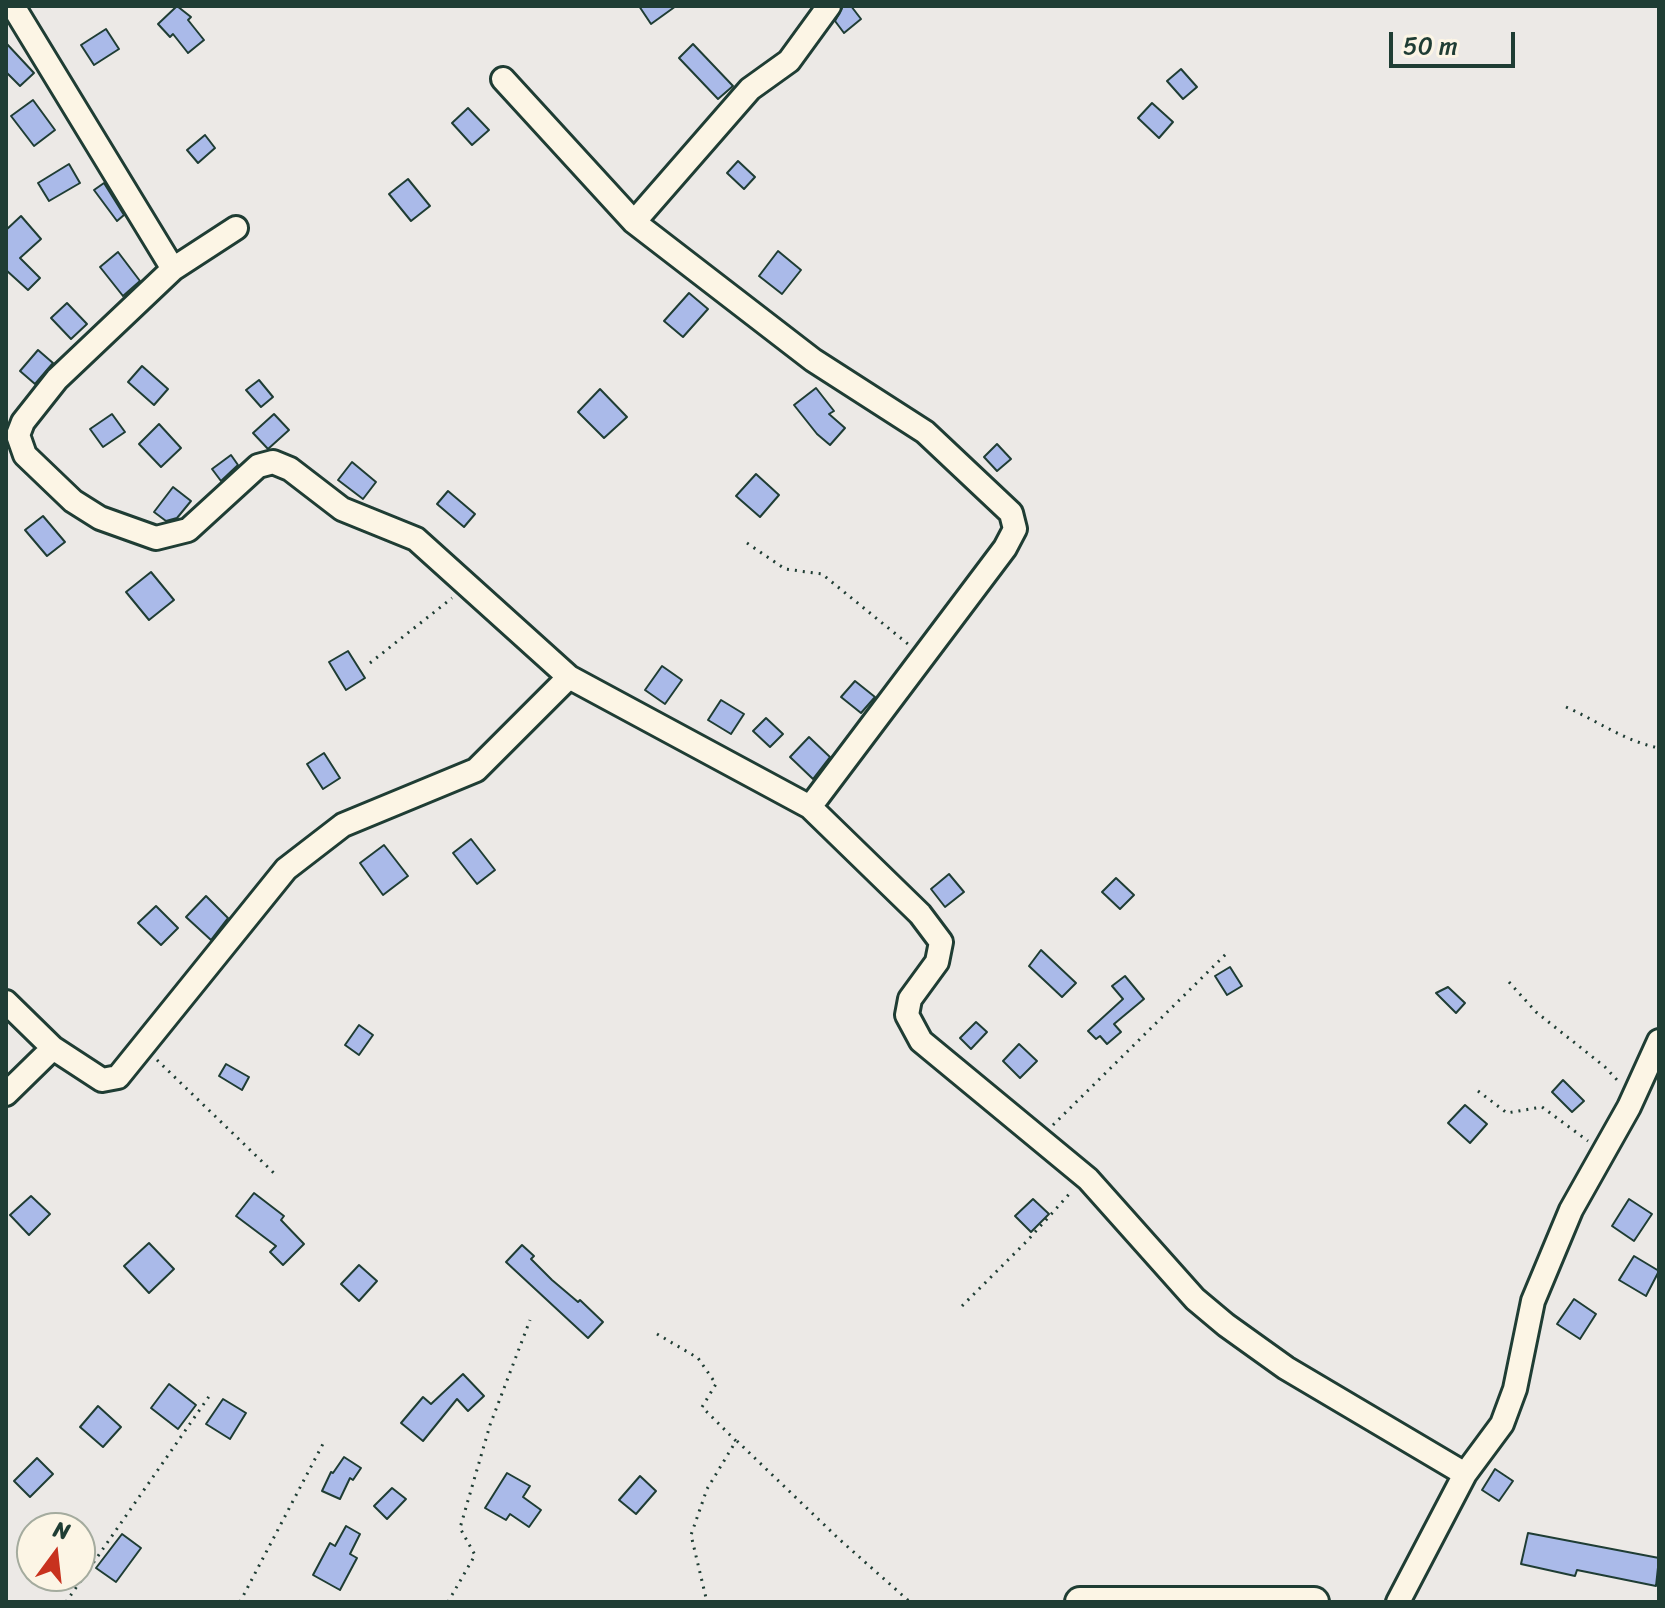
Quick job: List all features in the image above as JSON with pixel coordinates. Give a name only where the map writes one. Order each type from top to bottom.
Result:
[{"type":"main road","points":[[1080,1602],[1314,1602]]},
{"type":"street","points":[[13,6],[173,269]]},
{"type":"street","points":[[634,222],[750,89],[789,61],[829,6]]},
{"type":"street","points":[[503,79],[634,222],[813,360],[925,432],[1011,513],[1015,529],[1005,548],[810,807]]},
{"type":"street","points":[[236,228],[173,269],[57,379],[23,422],[18,435],[25,455],[73,501],[100,518],[156,538],[188,530],[258,466],[273,462],[290,469],[342,509],[416,539],[569,677],[810,807],[920,914],[941,942],[937,962],[910,999],[907,1015],[921,1041],[1085,1177],[1195,1299],[1226,1325],[1286,1368],[1465,1474]]},
{"type":"street","points":[[6,1002],[53,1048],[102,1080],[118,1077],[286,869],[343,825],[476,770],[569,677]]},
{"type":"street","points":[[1398,1602],[1465,1474],[1502,1424],[1515,1389],[1533,1301],[1571,1210],[1636,1092],[1659,1041]]},
{"type":"street","points":[[6,1094],[53,1048]]},
{"type":"path","points":[[747,543],[785,569],[822,574],[924,656]]},
{"type":"path","points":[[370,663],[442,608],[465,584]]},
{"type":"path","points":[[1566,707],[1597,720],[1612,733],[1637,744],[1659,748]]},
{"type":"path","points":[[1039,1139],[1228,952]]},
{"type":"path","points":[[1509,982],[1536,1012],[1605,1067],[1623,1087],[1636,1092]]},
{"type":"path","points":[[143,1046],[277,1176]]},
{"type":"path","points":[[1478,1091],[1507,1113],[1542,1107],[1603,1153]]},
{"type":"path","points":[[962,1306],[1085,1177]]},
{"type":"path","points":[[448,1602],[475,1555],[460,1528],[490,1425],[530,1320]]},
{"type":"path","points":[[657,1334],[698,1358],[716,1384],[702,1407],[839,1539],[910,1602]]},
{"type":"path","points":[[66,1602],[210,1395]]},
{"type":"path","points":[[240,1602],[325,1440]]},
{"type":"path","points":[[707,1602],[691,1535],[707,1489],[736,1441]]},
{"type":"building","points":[[177,6],[191,17],[188,20],[204,40],[188,53],[173,34],[170,37],[158,24]]},
{"type":"building","points":[[639,6],[676,6],[651,24]]},
{"type":"building","points":[[843,6],[851,6],[861,19],[844,33],[835,21]]},
{"type":"building","points":[[106,29],[119,49],[94,65],[81,45]]},
{"type":"building","points":[[6,43],[34,73],[20,86],[6,72]]},
{"type":"building","points":[[693,44],[733,86],[718,99],[679,58]]},
{"type":"building","points":[[1181,69],[1197,87],[1183,99],[1167,81]]},
{"type":"building","points":[[33,100],[55,130],[34,146],[11,116]]},
{"type":"building","points":[[1152,103],[1173,122],[1159,138],[1138,118]]},
{"type":"building","points":[[468,108],[489,130],[472,145],[452,123]]},
{"type":"building","points":[[205,135],[215,148],[198,163],[187,150]]},
{"type":"building","points":[[738,161],[755,177],[744,189],[727,173]]},
{"type":"building","points":[[69,164],[80,183],[49,201],[38,183]]},
{"type":"building","points":[[408,179],[430,206],[411,221],[389,194]]},
{"type":"building","points":[[104,183],[124,215],[117,221],[94,190]]},
{"type":"building","points":[[21,216],[41,239],[20,258],[40,278],[28,290],[6,270],[6,230]]},
{"type":"building","points":[[778,251],[801,270],[782,294],[759,276]]},
{"type":"building","points":[[118,252],[140,281],[123,296],[100,267]]},
{"type":"building","points":[[689,293],[708,309],[683,337],[664,321]]},
{"type":"building","points":[[67,303],[87,324],[71,339],[51,318]]},
{"type":"building","points":[[38,350],[53,363],[35,384],[20,371]]},
{"type":"building","points":[[142,366],[168,389],[154,405],[128,382]]},
{"type":"building","points":[[259,380],[273,397],[261,407],[246,390]]},
{"type":"building","points":[[816,388],[834,411],[829,414],[845,428],[830,445],[794,405]]},
{"type":"building","points":[[600,389],[627,417],[604,438],[578,412]]},
{"type":"building","points":[[112,414],[125,432],[103,447],[90,429]]},
{"type":"building","points":[[274,414],[289,430],[268,449],[253,433]]},
{"type":"building","points":[[159,424],[181,448],[161,467],[139,444]]},
{"type":"building","points":[[997,444],[1011,459],[997,471],[984,457]]},
{"type":"building","points":[[231,455],[238,465],[221,481],[212,469]]},
{"type":"building","points":[[352,462],[376,482],[363,499],[338,480]]},
{"type":"building","points":[[756,474],[779,495],[760,517],[736,496]]},
{"type":"building","points":[[173,487],[191,501],[177,518],[166,521],[154,512]]},
{"type":"building","points":[[448,491],[475,514],[464,527],[437,504]]},
{"type":"building","points":[[43,516],[65,542],[47,556],[25,530]]},
{"type":"building","points":[[151,572],[174,600],[149,620],[126,592]]},
{"type":"building","points":[[348,651],[365,678],[346,690],[329,662]]},
{"type":"building","points":[[662,666],[682,680],[665,704],[645,690]]},
{"type":"building","points":[[855,681],[875,697],[861,713],[841,697]]},
{"type":"building","points":[[721,700],[744,714],[731,734],[708,720]]},
{"type":"building","points":[[766,718],[783,734],[770,747],[753,731]]},
{"type":"building","points":[[809,737],[830,757],[813,779],[790,757]]},
{"type":"building","points":[[324,753],[340,778],[323,789],[307,764]]},
{"type":"building","points":[[471,839],[495,870],[477,884],[453,853]]},
{"type":"building","points":[[384,845],[408,876],[383,895],[360,863]]},
{"type":"building","points":[[949,874],[964,892],[945,907],[931,889]]},
{"type":"building","points":[[1116,878],[1134,895],[1120,909],[1102,892]]},
{"type":"building","points":[[206,896],[228,918],[211,940],[186,917]]},
{"type":"building","points":[[156,906],[178,928],[161,945],[138,923]]},
{"type":"building","points":[[1041,950],[1076,983],[1062,997],[1029,966]]},
{"type":"building","points":[[1230,967],[1242,986],[1227,995],[1215,976]]},
{"type":"building","points":[[1125,976],[1144,999],[1114,1024],[1121,1032],[1107,1044],[1100,1036],[1096,1039],[1088,1031],[1123,999],[1112,986]]},
{"type":"building","points":[[1448,987],[1465,1003],[1456,1013],[1436,993]]},
{"type":"building","points":[[976,1022],[987,1032],[971,1049],[960,1038]]},
{"type":"building","points":[[359,1025],[373,1035],[359,1055],[345,1045]]},
{"type":"building","points":[[1019,1044],[1037,1061],[1020,1078],[1003,1061]]},
{"type":"building","points":[[226,1064],[249,1077],[242,1090],[219,1076]]},
{"type":"building","points":[[1563,1080],[1584,1101],[1572,1112],[1552,1092]]},
{"type":"building","points":[[1465,1105],[1487,1124],[1470,1143],[1448,1123]]},
{"type":"building","points":[[254,1193],[284,1216],[281,1220],[304,1244],[283,1265],[270,1252],[276,1246],[236,1216]]},
{"type":"building","points":[[31,1196],[50,1214],[29,1235],[10,1215]]},
{"type":"building","points":[[1033,1199],[1049,1214],[1031,1232],[1015,1216]]},
{"type":"building","points":[[1629,1199],[1652,1214],[1634,1241],[1612,1226]]},
{"type":"building","points":[[149,1243],[174,1269],[149,1293],[124,1266]]},
{"type":"building","points":[[522,1245],[552,1280],[603,1322],[588,1338],[506,1262]]},
{"type":"building","points":[[1634,1256],[1659,1271],[1646,1296],[1619,1280]]},
{"type":"building","points":[[359,1265],[377,1281],[359,1301],[341,1284]]},
{"type":"building","points":[[1574,1299],[1596,1314],[1580,1339],[1557,1324]]},
{"type":"building","points":[[463,1374],[484,1396],[468,1411],[457,1399],[423,1441],[401,1423],[423,1397],[431,1404]]},
{"type":"building","points":[[169,1384],[196,1405],[178,1429],[151,1408]]},
{"type":"building","points":[[223,1399],[246,1413],[230,1439],[206,1424]]},
{"type":"building","points":[[98,1406],[121,1427],[103,1447],[80,1427]]},
{"type":"building","points":[[344,1457],[361,1468],[353,1480],[350,1478],[340,1499],[322,1491],[331,1472]]},
{"type":"building","points":[[37,1458],[53,1474],[30,1497],[14,1481]]},
{"type":"building","points":[[1495,1469],[1513,1481],[1499,1501],[1482,1490]]},
{"type":"building","points":[[507,1473],[530,1486],[523,1497],[541,1510],[529,1527],[510,1514],[506,1520],[485,1508]]},
{"type":"building","points":[[640,1476],[656,1491],[636,1514],[619,1500]]},
{"type":"building","points":[[392,1488],[406,1499],[387,1519],[374,1506]]},
{"type":"building","points":[[346,1526],[360,1534],[350,1554],[357,1558],[340,1590],[313,1575],[330,1543],[335,1546]]},
{"type":"building","points":[[1528,1533],[1659,1558],[1656,1586],[1577,1570],[1575,1576],[1521,1564]]},
{"type":"building","points":[[122,1534],[141,1548],[116,1582],[96,1568]]}]
